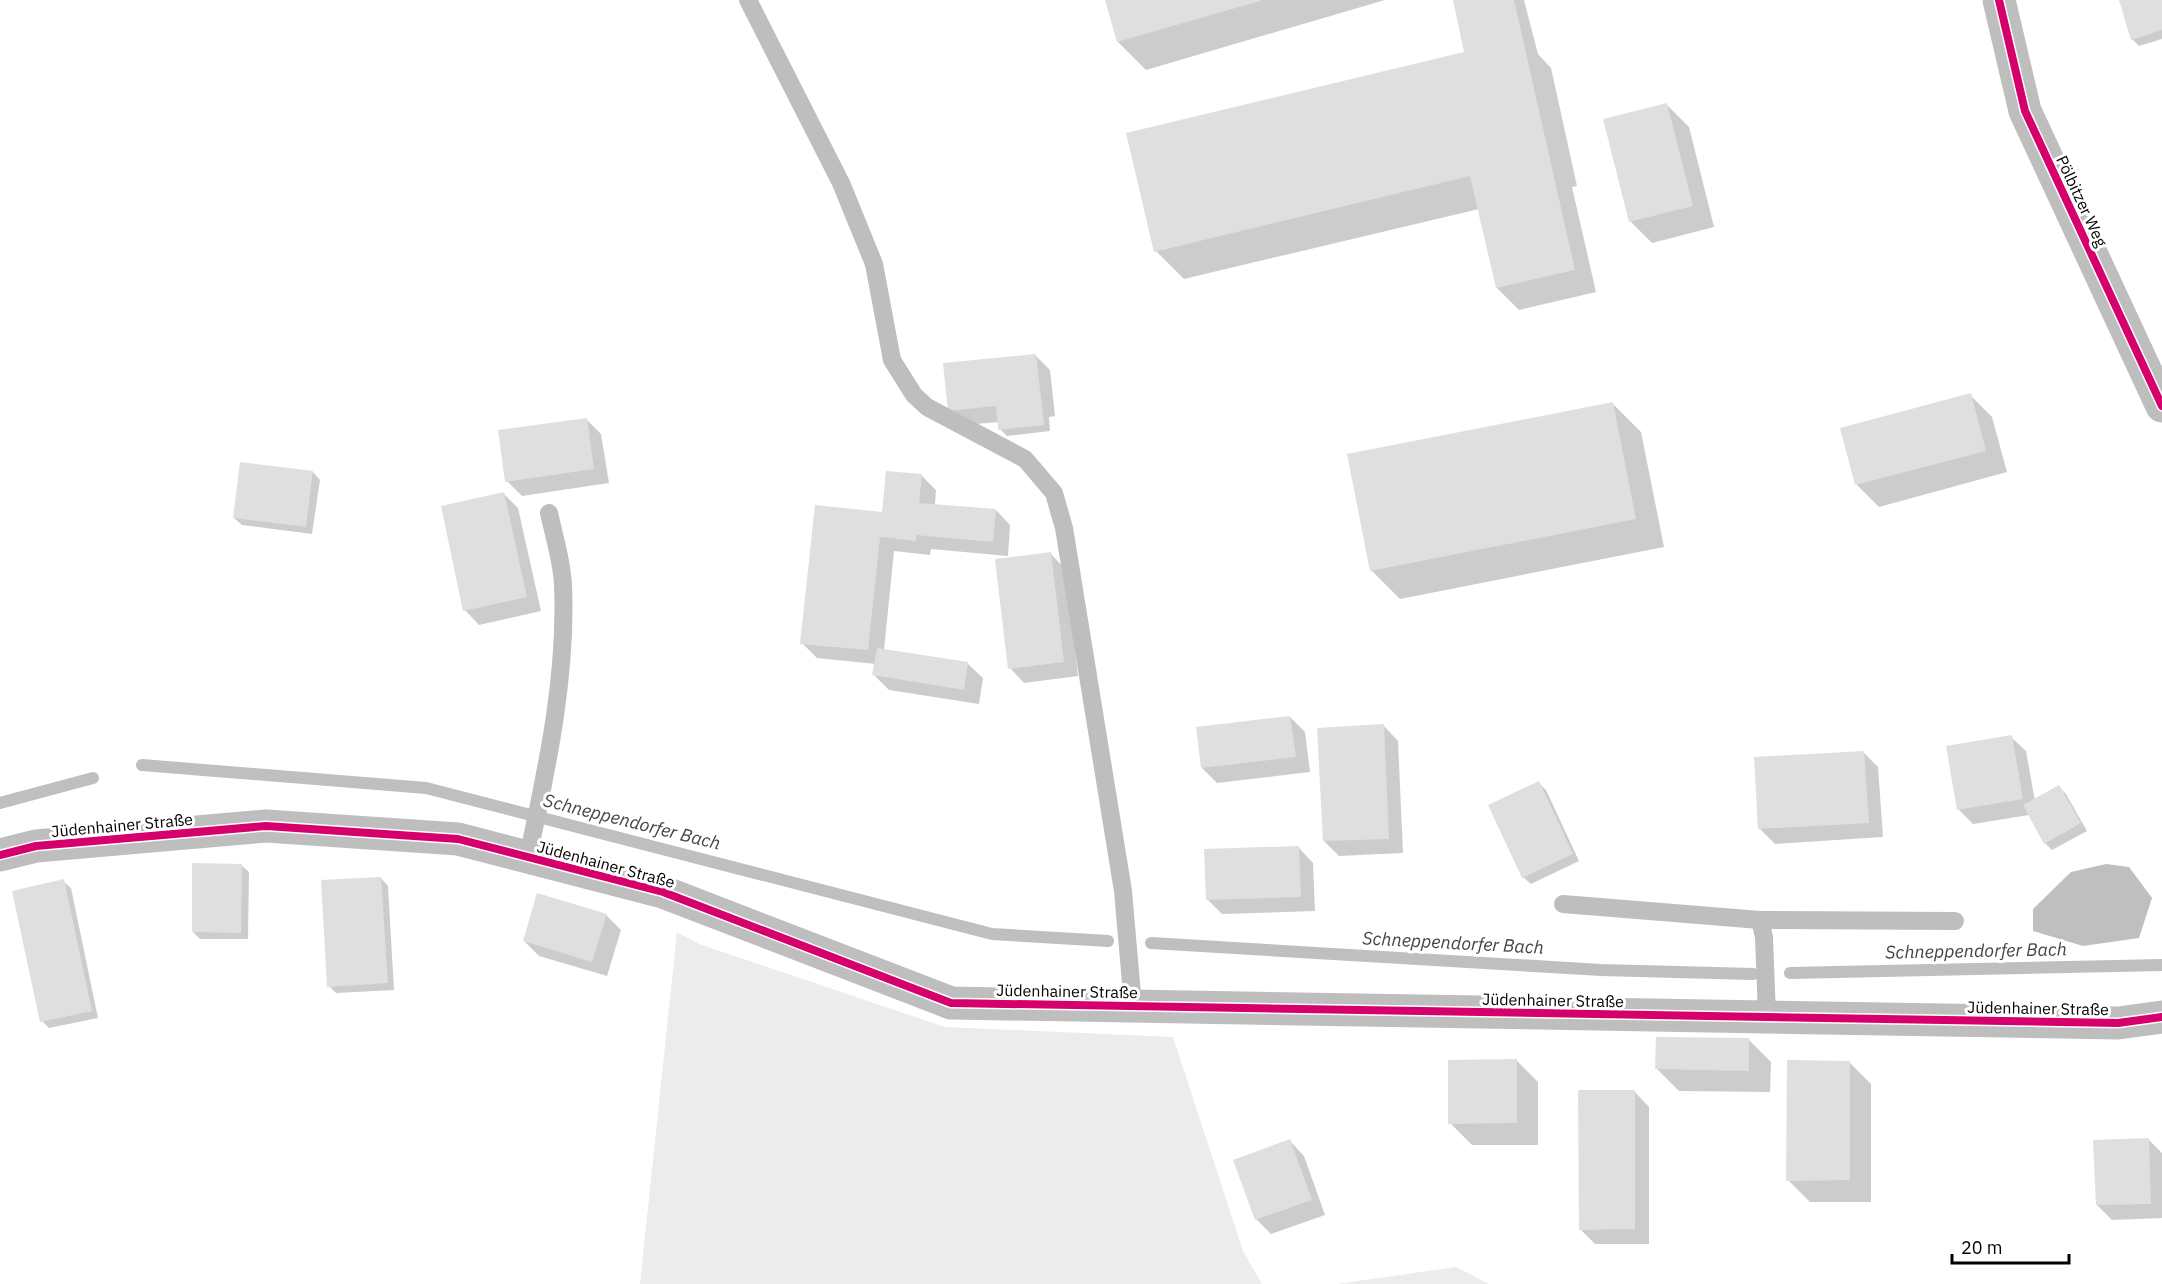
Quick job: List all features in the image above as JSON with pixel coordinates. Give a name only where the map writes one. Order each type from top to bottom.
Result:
[{"type":"street","name":"Pölbitzer Weg","points":[[1999,0],[2025,111],[2162,406]]},
{"type":"street","name":"Jüdenhainer Straße","points":[[0,855],[36,846],[266,826],[458,839],[530,849],[663,892],[951,1003],[2118,1023],[2162,1017]]},
{"type":"lane","name":"Jüdenhainer Straße","points":[[748,0],[842,183],[874,264],[892,360],[914,395],[927,407],[1025,459],[1054,493],[1064,528],[1123,891],[1134,1006]]},
{"type":"lane","points":[[530,849],[543,791],[561,668],[563,584],[549,513]]},
{"type":"lane","points":[[1563,904],[1760,920],[1955,921]]},
{"type":"lane","points":[[1760,920],[1764,937],[1767,1017]]},
{"type":"shaded area","points":[[2106,864],[2129,867],[2152,898],[2139,938],[2083,946],[2033,931],[2033,909],[2071,872]]},
{"type":"shaded area","points":[[677,932],[699,944],[945,1027],[1173,1037],[1243,1251],[1262,1284],[640,1284]]},
{"type":"shaded area","points":[[1456,1267],[1489,1284],[1337,1284]]},
{"type":"building","points":[[1105,0],[1260,0],[1260,1],[1117,42]]},
{"type":"building","points":[[1453,0],[1514,0],[1575,270],[1496,288],[1470,176],[1154,252],[1126,133],[1464,52]]},
{"type":"building","points":[[2119,0],[2162,0],[2162,30],[2131,40]]},
{"type":"building","points":[[1667,103],[1693,206],[1629,222],[1603,119]]},
{"type":"building","points":[[1036,354],[1044,425],[998,430],[996,406],[948,411],[943,363]]},
{"type":"building","points":[[1971,393],[1986,451],[1855,485],[1840,428]]},
{"type":"building","points":[[1613,402],[1636,519],[1370,571],[1347,454]]},
{"type":"building","points":[[587,418],[594,469],[505,482],[498,430]]},
{"type":"building","points":[[240,462],[313,471],[306,527],[233,518]]},
{"type":"building","points":[[886,471],[922,474],[919,503],[996,509],[993,542],[916,535],[916,541],[880,537],[868,650],[800,644],[815,505],[882,512]]},
{"type":"building","points":[[504,492],[527,597],[463,611],[441,506]]},
{"type":"building","points":[[1051,552],[1064,662],[1008,669],[995,559]]},
{"type":"building","points":[[877,648],[968,662],[964,690],[872,675]]},
{"type":"building","points":[[1290,716],[1296,757],[1201,768],[1196,727]]},
{"type":"building","points":[[1384,724],[1389,839],[1323,841],[1317,728]]},
{"type":"building","points":[[2012,735],[2023,799],[1957,810],[1946,746]]},
{"type":"building","points":[[1864,751],[1869,823],[1758,829],[1754,757]]},
{"type":"building","points":[[1539,781],[1573,854],[1522,878],[1488,805]]},
{"type":"building","points":[[2059,785],[2081,823],[2044,844],[2023,805]]},
{"type":"building","points":[[1299,846],[1301,897],[1206,900],[1204,849]]},
{"type":"building","points":[[192,863],[242,864],[241,933],[192,932]]},
{"type":"building","points":[[381,877],[388,983],[327,987],[321,880]]},
{"type":"building","points":[[64,879],[92,1011],[40,1022],[12,891]]},
{"type":"building","points":[[537,893],[607,914],[592,962],[523,941]]},
{"type":"building","points":[[1656,1037],[1749,1038],[1749,1071],[1655,1069]]},
{"type":"building","points":[[1517,1059],[1517,1123],[1448,1124],[1448,1060]]},
{"type":"building","points":[[1787,1060],[1850,1061],[1850,1180],[1786,1181]]},
{"type":"building","points":[[1578,1090],[1635,1090],[1635,1229],[1579,1230]]},
{"type":"building","points":[[2149,1138],[2151,1204],[2096,1205],[2093,1140]]},
{"type":"building","points":[[1290,1139],[1312,1200],[1255,1220],[1233,1160]]},
{"type":"waterway","name":"Schneppendorfer Bach","points":[[142,765],[426,788],[992,934],[1108,941]]},
{"type":"waterway","name":"Schneppendorfer Bach","points":[[0,803],[93,778]]},
{"type":"waterway","name":"Schneppendorfer Bach","points":[[1151,943],[1601,970],[1753,974]]},
{"type":"waterway","name":"Schneppendorfer Bach","points":[[1790,973],[2162,965]]},
{"type":"cycle path","points":[[1999,0],[2025,111],[2162,406]]},
{"type":"cycle path","points":[[0,855],[36,846],[266,826],[458,839],[663,892],[951,1003],[2118,1023],[2162,1017]]}]
